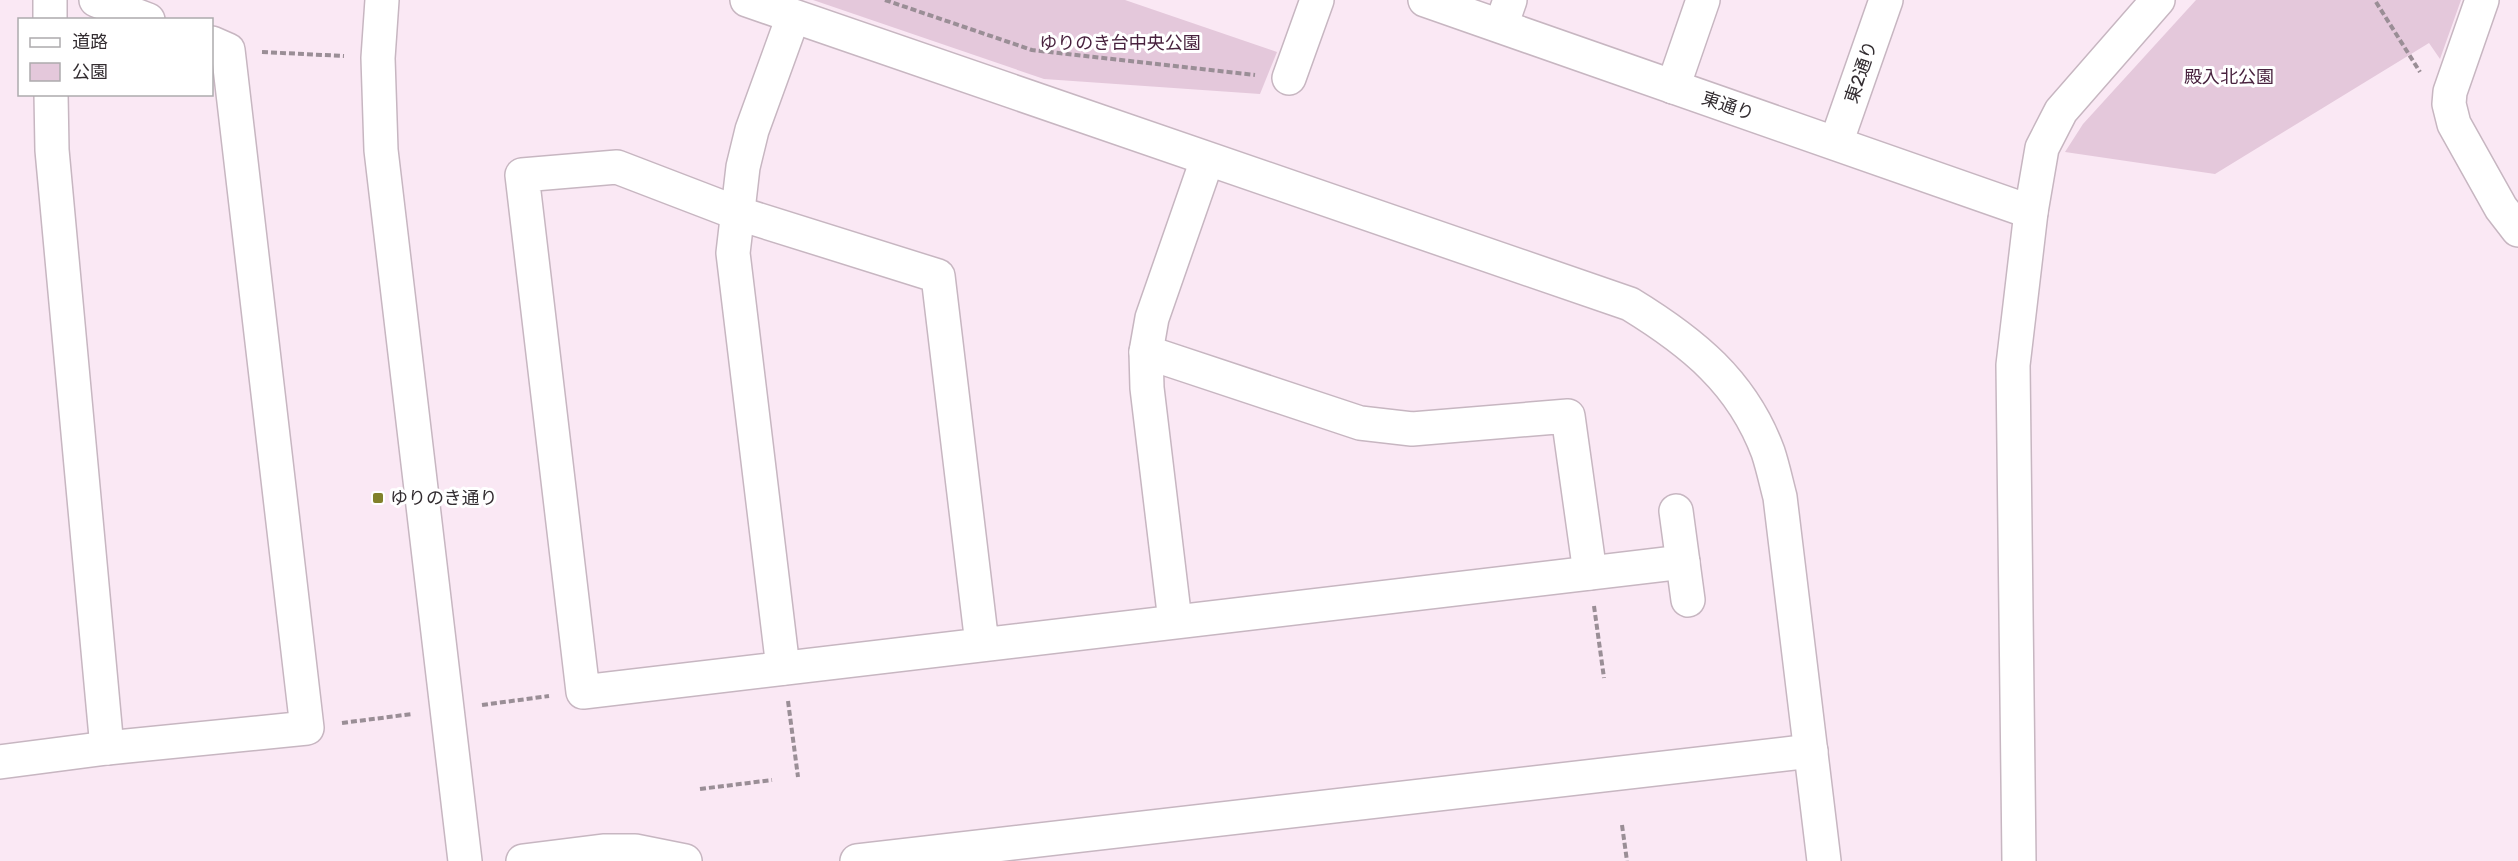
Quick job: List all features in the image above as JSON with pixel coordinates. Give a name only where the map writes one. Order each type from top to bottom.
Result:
[{"type":"street","points":[[50,0],[50,18]]},
{"type":"street","points":[[96,0],[143,18]]},
{"type":"street","points":[[382,0],[378,58],[381,150],[465,861]]},
{"type":"street","points":[[747,0],[1630,304],[1672,330],[1704,356],[1731,384],[1749,412],[1768,452],[1777,486],[1824,861]]},
{"type":"street","points":[[1289,78],[1317,0]]},
{"type":"street","name":"東通り","points":[[1425,0],[1506,13],[1673,87],[2031,212]]},
{"type":"street","points":[[1673,87],[1703,0]]},
{"type":"street","name":"東2通り","points":[[1836,143],[1886,0]]},
{"type":"street","points":[[2019,861],[2013,365],[2031,212],[2042,148],[2061,111],[2158,0]]},
{"type":"street","points":[[2482,0],[2450,92],[2449,104],[2454,124],[2501,208],[2518,230]]},
{"type":"street","points":[[783,668],[733,253],[743,166],[752,130],[794,17]]},
{"type":"street","points":[[0,762],[107,748],[308,728],[220,47]]},
{"type":"street","points":[[51,96],[52,150],[107,748]]},
{"type":"street","points":[[1175,621],[1147,388],[1146,352],[1152,318],[1207,160]]},
{"type":"street","points":[[982,644],[938,276],[737,213],[616,167],[522,175],[583,692],[1683,562]]},
{"type":"street","points":[[1146,352],[1360,423],[1412,429],[1568,416],[1590,573]]},
{"type":"street","points":[[1676,512],[1688,600]]},
{"type":"street","points":[[857,861],[1811,751]]},
{"type":"street","points":[[523,861],[614,851],[635,851],[685,861]]},
{"type":"path","points":[[885,0],[1032,50],[1289,78]]},
{"type":"path","points":[[2376,2],[2392,28]]},
{"type":"path","points":[[220,47],[378,58]]},
{"type":"path","points":[[1590,573],[1604,678]]},
{"type":"path","points":[[783,668],[798,777]]},
{"type":"path","points":[[360,721],[583,692]]},
{"type":"path","points":[[700,789],[772,780]]},
{"type":"path","points":[[1622,825],[1627,861]]},
{"type":"green space","name":"ゆりのき台中央公園","points":[[813,0],[1125,0],[1277,52],[1260,94],[1044,79]]},
{"type":"green space","name":"殿入北公園","points":[[2196,0],[2461,0],[2440,59],[2429,43],[2215,174],[2065,152],[2083,124]]},
{"type":"place","name":"ゆりのき通り","points":[[378,498]]}]
